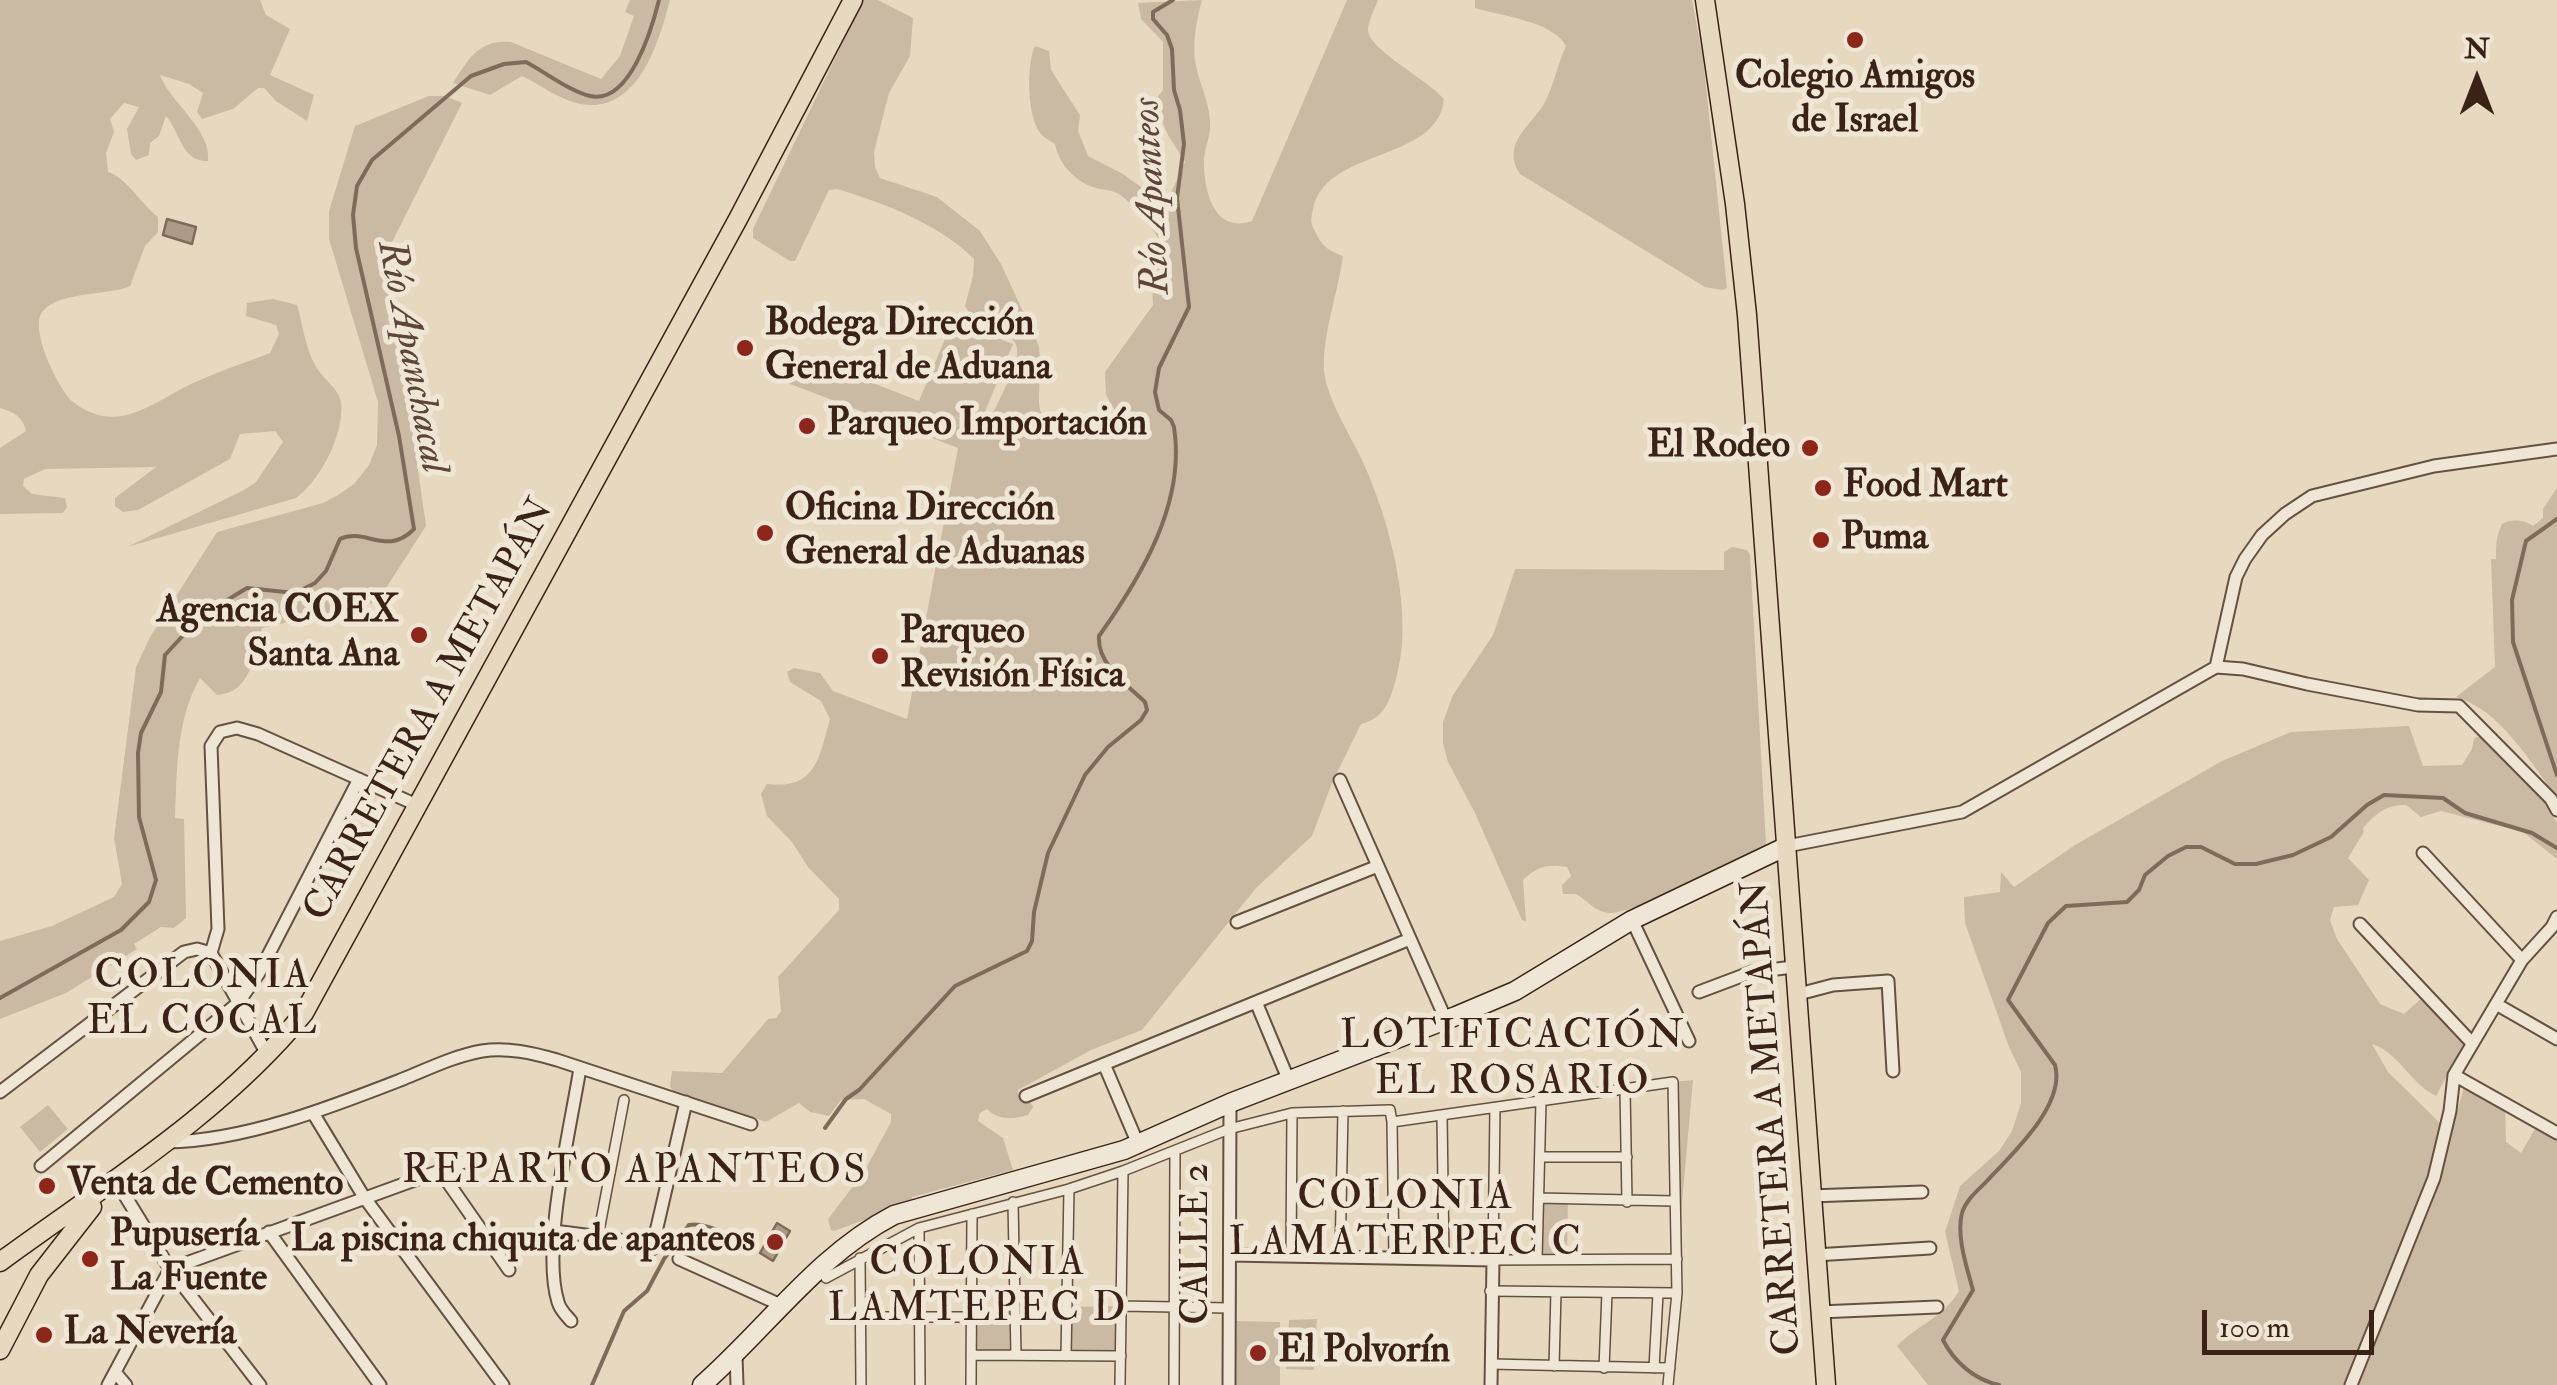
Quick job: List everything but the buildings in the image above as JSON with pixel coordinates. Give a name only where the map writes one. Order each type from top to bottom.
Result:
[{"type":"main road","name":"CARRETERA A METAPÁN","points":[[116,1181],[267,1054],[304,1013],[854,0]]},
{"type":"main road","name":"CARRETERA A METAPÁN","points":[[1705,0],[1736,204],[1748,316],[1826,1385]]},
{"type":"main road","points":[[702,1385],[834,1255],[861,1232],[894,1215],[1138,1144],[1446,1020],[1515,990],[1632,920],[1787,846]]},
{"type":"main road","points":[[7,1257],[116,1181]]},
{"type":"main road","points":[[0,1350],[38,1275],[116,1181]]},
{"type":"main road","points":[[7,1257],[30,1256],[38,1275]]},
{"type":"street","points":[[2216,666],[2236,576],[2245,559],[2273,525],[2312,496],[2434,466],[2557,448]]},
{"type":"street","points":[[1787,846],[1962,812],[2216,666],[2243,668],[2418,705],[2459,706],[2551,799],[2557,810]]},
{"type":"street","points":[[211,954],[218,929],[211,746],[214,737],[229,728],[244,730],[419,806]]},
{"type":"street","points":[[41,1166],[238,1003],[259,973],[359,779]]},
{"type":"street","points":[[1340,780],[1446,1020]]},
{"type":"street","points":[[2423,854],[2522,960]]},
{"type":"street","points":[[1237,922],[1378,866]]},
{"type":"street","points":[[2351,1385],[2434,1178],[2454,1075],[2522,960],[2557,917]]},
{"type":"street","points":[[1632,920],[1689,1041]]},
{"type":"street","points":[[2360,924],[2472,1043]]},
{"type":"street","points":[[1026,1096],[1410,939]]},
{"type":"street","points":[[0,1092],[184,952],[197,948],[211,954],[267,1054]]},
{"type":"street","points":[[1699,992],[1752,972],[1794,968]]},
{"type":"street","points":[[1796,994],[1832,985],[1888,982],[1893,1071]]},
{"type":"street","points":[[1256,1002],[1290,1081]]},
{"type":"street","points":[[2496,1004],[2557,1039]]},
{"type":"street","points":[[167,1142],[210,1138],[313,1113],[485,1050],[529,1052],[751,1124]]},
{"type":"street","points":[[1104,1064],[1138,1144]]},
{"type":"street","points":[[571,1321],[560,1308],[554,1285],[554,1232],[580,1068]]},
{"type":"street","points":[[2454,1075],[2557,1134]]},
{"type":"street","points":[[1392,1122],[1672,1082],[1678,1294],[1668,1385]]},
{"type":"street","points":[[1625,1089],[1627,1202]]},
{"type":"street","points":[[598,1236],[624,1100]]},
{"type":"street","points":[[1537,1260],[1541,1101]]},
{"type":"street","points":[[554,1232],[598,1236],[652,1250],[686,1102]]},
{"type":"street","name":"CALLE 2","points":[[1229,1385],[1230,1104]]},
{"type":"street","points":[[1491,1385],[1495,1108]]},
{"type":"street","points":[[826,1278],[919,1228],[1069,1189],[1228,1129],[1292,1113],[1343,1111],[1390,1110],[1394,1258]]},
{"type":"street","points":[[1340,1257],[1343,1111]]},
{"type":"street","points":[[313,1113],[364,1197],[503,1385]]},
{"type":"street","points":[[1291,1256],[1292,1113]]},
{"type":"street","points":[[1442,1115],[1444,1259]]},
{"type":"street","points":[[1174,1385],[1175,1152]]},
{"type":"street","points":[[108,1385],[170,1269],[478,1157]]},
{"type":"street","points":[[1542,1157],[1626,1157]]},
{"type":"street","points":[[440,1171],[508,1270]]},
{"type":"street","points":[[1120,1385],[1122,1172]]},
{"type":"street","points":[[116,1181],[170,1269],[260,1385]]},
{"type":"street","points":[[1066,1356],[1069,1189]]},
{"type":"street","points":[[1810,1196],[1922,1192]]},
{"type":"street","points":[[1539,1198],[1674,1201]]},
{"type":"street","points":[[1014,1202],[1016,1355]]},
{"type":"street","points":[[971,1385],[972,1214]]},
{"type":"street","points":[[919,1228],[920,1385]]},
{"type":"street","points":[[269,1232],[380,1385]]},
{"type":"street","points":[[1814,1254],[1930,1248]]},
{"type":"street","points":[[1230,1255],[1492,1260],[1677,1258]]},
{"type":"street","points":[[860,1258],[860,1385]]},
{"type":"street","points":[[679,1259],[783,1306]]},
{"type":"street","points":[[1490,1291],[1678,1294]]},
{"type":"street","points":[[1554,1366],[1556,1292]]},
{"type":"street","points":[[1604,1368],[1607,1292]]},
{"type":"street","points":[[1654,1368],[1658,1294]]},
{"type":"street","points":[[1122,1306],[1228,1308]]},
{"type":"street","points":[[1819,1312],[1936,1307]]},
{"type":"street","points":[[860,1318],[972,1318]]},
{"type":"street","points":[[736,1355],[737,1385]]},
{"type":"street","points":[[972,1355],[1121,1356]]},
{"type":"street","points":[[1490,1364],[1670,1368]]},
{"type":"street","points":[[115,1372],[126,1385]]},
{"type":"shaded area","points":[[0,0],[260,0],[266,15],[290,29],[270,75],[314,95],[307,121],[276,101],[264,88],[258,88],[233,109],[202,119],[197,112],[203,93],[160,75],[197,127],[208,161],[187,151],[166,116],[159,136],[150,143],[149,155],[136,160],[131,154],[127,129],[139,107],[124,103],[110,119],[114,132],[106,153],[108,172],[158,217],[158,232],[145,246],[130,286],[61,300],[43,311],[39,330],[59,384],[72,401],[96,414],[115,417],[140,410],[270,353],[279,334],[276,325],[246,316],[247,303],[273,299],[297,305],[311,356],[338,394],[341,414],[329,455],[314,480],[296,498],[127,547],[256,482],[283,442],[275,431],[240,434],[230,459],[138,510],[123,512],[115,506],[115,498],[156,467],[45,469],[24,479],[23,486],[32,494],[65,498],[67,507],[63,513],[0,514],[0,448],[26,431],[17,416],[0,408]]},
{"type":"shaded area","points":[[630,0],[670,0],[643,72],[617,98],[600,104],[580,104],[522,76],[490,95],[453,83],[476,52],[500,42],[511,42],[601,79],[620,56],[634,16],[625,12]]},
{"type":"shaded area","points":[[863,0],[878,0],[913,18],[910,56],[889,93],[874,152],[880,178],[937,197],[980,231],[1001,264],[1039,346],[1040,411],[1054,432],[1070,438],[1092,437],[1117,424],[1117,414],[1106,395],[1105,372],[1153,305],[1151,263],[1160,241],[1123,197],[1075,177],[1055,144],[1041,134],[1029,91],[1035,46],[1049,51],[1051,70],[1080,115],[1078,131],[1088,156],[1155,197],[1170,195],[1185,162],[1154,102],[1163,90],[1163,42],[1141,19],[1138,3],[1202,0],[1194,53],[1210,116],[1204,161],[1206,185],[1220,216],[1239,223],[1252,221],[1347,0],[1378,0],[1368,26],[1371,38],[1444,99],[1437,120],[1423,134],[1338,175],[1322,189],[1311,218],[1323,244],[1343,256],[1325,349],[1327,387],[1373,486],[1397,569],[1403,626],[1389,701],[1381,713],[1361,724],[1312,836],[1256,888],[1142,1030],[1091,1050],[1018,1090],[1019,1096],[1029,1100],[1033,1107],[1028,1115],[1006,1118],[987,1109],[980,1113],[978,1121],[1003,1138],[1013,1170],[912,1197],[911,1203],[834,1231],[828,1219],[864,1172],[891,1122],[891,1114],[864,1099],[841,1100],[829,1116],[810,1112],[799,1103],[766,1122],[673,1092],[670,1086],[672,1071],[722,1073],[768,1019],[776,1018],[781,1011],[778,977],[839,910],[839,899],[767,816],[761,794],[767,784],[783,785],[806,776],[818,758],[830,719],[821,701],[790,682],[787,672],[794,668],[820,673],[833,691],[907,719],[958,448],[777,379],[777,375],[797,357],[811,359],[919,401],[953,320],[1013,344],[979,426],[949,414],[979,428],[994,410],[1015,366],[1014,341],[974,317],[965,306],[974,259],[944,235],[910,216],[837,189],[829,190],[795,261],[753,238],[753,229]]},
{"type":"shaded area","points":[[1475,0],[1692,0],[1703,58],[1727,288],[1705,287],[1520,174],[1515,163],[1516,142],[1547,98],[1566,46],[1538,25],[1475,8]]},
{"type":"shaded area","points":[[429,96],[445,96],[462,103],[387,252],[426,526],[377,602],[262,628],[249,671],[229,693],[217,695],[200,678],[182,728],[176,782],[175,818],[184,819],[186,918],[174,928],[161,927],[134,944],[137,949],[66,993],[0,1019],[0,941],[52,926],[114,897],[122,884],[114,838],[136,667],[150,637],[217,532],[323,503],[354,484],[369,465],[377,445],[378,402],[329,239],[329,211],[355,126]]},
{"type":"shaded area","points":[[167,219],[196,227],[192,244],[163,235]]},
{"type":"shaded area","points":[[2557,488],[2557,797],[2501,725],[2456,697],[2495,667],[2491,559],[2496,559],[2502,524],[2518,520],[2533,526],[2543,518],[2543,509]]},
{"type":"shaded area","points":[[1732,547],[1747,550],[1750,555],[1766,844],[1762,850],[1684,887],[1609,913],[1576,894],[1563,894],[1562,885],[1571,876],[1567,867],[1543,867],[1523,880],[1526,921],[1522,920],[1448,762],[1443,743],[1443,722],[1453,695],[1493,635],[1515,569],[1724,570],[1724,552]]},
{"type":"shaded area","points":[[2409,726],[2423,766],[2462,765],[2474,738],[2480,736],[2545,802],[2557,823],[2557,859],[2523,832],[2441,811],[2421,817],[2406,805],[2387,808],[2373,818],[2363,828],[2348,858],[2369,880],[2358,905],[2334,907],[2330,920],[2337,939],[2380,1004],[2404,1014],[2423,997],[2465,1042],[2436,1096],[2372,1044],[2388,1072],[2439,1122],[2441,1132],[2425,1193],[2347,1385],[1928,1385],[1897,1346],[1946,1308],[1959,1291],[1945,1232],[1960,1186],[1999,1151],[2012,1131],[2021,1103],[2021,1072],[1965,923],[1964,897],[2000,892],[2001,872],[2014,887],[2075,845],[2222,761],[2291,732]]},
{"type":"shaded area","points":[[1693,1080],[1677,1259],[1673,1082]]},
{"type":"shaded area","points":[[2464,1087],[2505,1108],[2506,1142],[2521,1153],[2536,1127],[2557,1140],[2557,1385],[2358,1385],[2432,1203]]},
{"type":"shaded area","points":[[48,1105],[68,1129],[40,1152],[20,1127]]},
{"type":"shaded area","points":[[1539,1198],[1568,1199],[1567,1259],[1537,1259]]},
{"type":"shaded area","name":"La piscina chiquita de apanteos","points":[[777,1223],[790,1231],[773,1261],[760,1253]]},
{"type":"shaded area","points":[[1121,1306],[1121,1356],[1066,1356],[1067,1307]]},
{"type":"shaded area","points":[[1015,1310],[1016,1355],[972,1355],[972,1311]]},
{"type":"shaded area","points":[[1317,1319],[1314,1370],[1286,1369],[1289,1320]]},
{"type":"shaded area","name":"El Polvorín","points":[[1236,1321],[1280,1322],[1280,1385],[1236,1385]]},
{"type":"waterway","name":"Río Apanchacal","points":[[0,998],[121,930],[149,902],[156,880],[139,817],[138,753],[141,733],[161,692],[165,655],[201,616],[247,588],[295,593],[315,583],[326,571],[340,539],[358,536],[395,541],[414,529],[399,436],[356,248],[353,215],[357,186],[372,160],[471,76],[504,64],[526,62],[590,96],[604,96],[617,89],[637,62],[659,0]]},
{"type":"waterway","name":"Río Apanteos","points":[[825,1128],[846,1099],[859,1090],[955,986],[1027,951],[1048,853],[1085,775],[1147,710],[1145,702],[1108,664],[1099,636],[1157,538],[1173,483],[1174,427],[1159,410],[1155,392],[1159,368],[1189,307],[1177,198],[1184,144],[1174,90],[1172,49],[1167,35],[1153,19],[1153,12],[1173,0]]},
{"type":"waterway","points":[[2557,519],[2526,541],[2512,600],[2513,642],[2557,775]]},
{"type":"waterway","points":[[1999,1385],[1966,1369],[1943,1340],[1973,1290],[1961,1242],[1964,1208],[2034,1128],[2053,1096],[2055,1065],[2008,1000],[2048,923],[2066,906],[2127,902],[2139,890],[2145,875],[2186,847],[2201,847],[2235,864],[2256,864],[2293,855],[2331,837],[2384,795],[2443,798],[2465,813],[2532,833],[2557,848]]},
{"type":"waterway","name":"Río Apanteos","points":[[592,1385],[624,1311],[647,1291],[689,1225],[712,1228],[752,1245]]},
{"type":"place","name":"Colegio Amigos de Israel","points":[[1855,40]]},
{"type":"place","name":"Bodega Dirección General de Aduana","points":[[745,348]]},
{"type":"place","name":"Parqueo Importación","points":[[807,426]]},
{"type":"place","name":"El Rodeo","points":[[1810,448]]},
{"type":"place","name":"Food Mart","points":[[1823,488]]},
{"type":"place","name":"Oficina Dirección General de Aduanas","points":[[765,533]]},
{"type":"place","name":"Puma","points":[[1821,540]]},
{"type":"place","name":"Agencia COEX Santa Ana","points":[[419,635]]},
{"type":"place","name":"Parqueo Revisión Física","points":[[880,656]]},
{"type":"place","name":"Venta de Cemento","points":[[47,1186]]},
{"type":"place","name":"La piscina chiquita de apanteos","points":[[775,1242]]},
{"type":"place","name":"Pupusería La Fuente","points":[[90,1259]]},
{"type":"place","name":"La Nevería","points":[[44,1335]]},
{"type":"place","name":"El Polvorín","points":[[1258,1353]]},
{"type":"district","name":"COLONIA EL COCAL","points":[[203,1001]]},
{"type":"district","name":"LOTIFICACIÓN EL ROSARIO","points":[[1513,1061]]},
{"type":"district","name":"REPARTO APANTEOS","points":[[635,1173]]},
{"type":"district","name":"COLONIA LAMATERPEC C","points":[[1406,1222]]},
{"type":"district","name":"COLONIA LAMTEPEC D","points":[[978,1288]]}]
